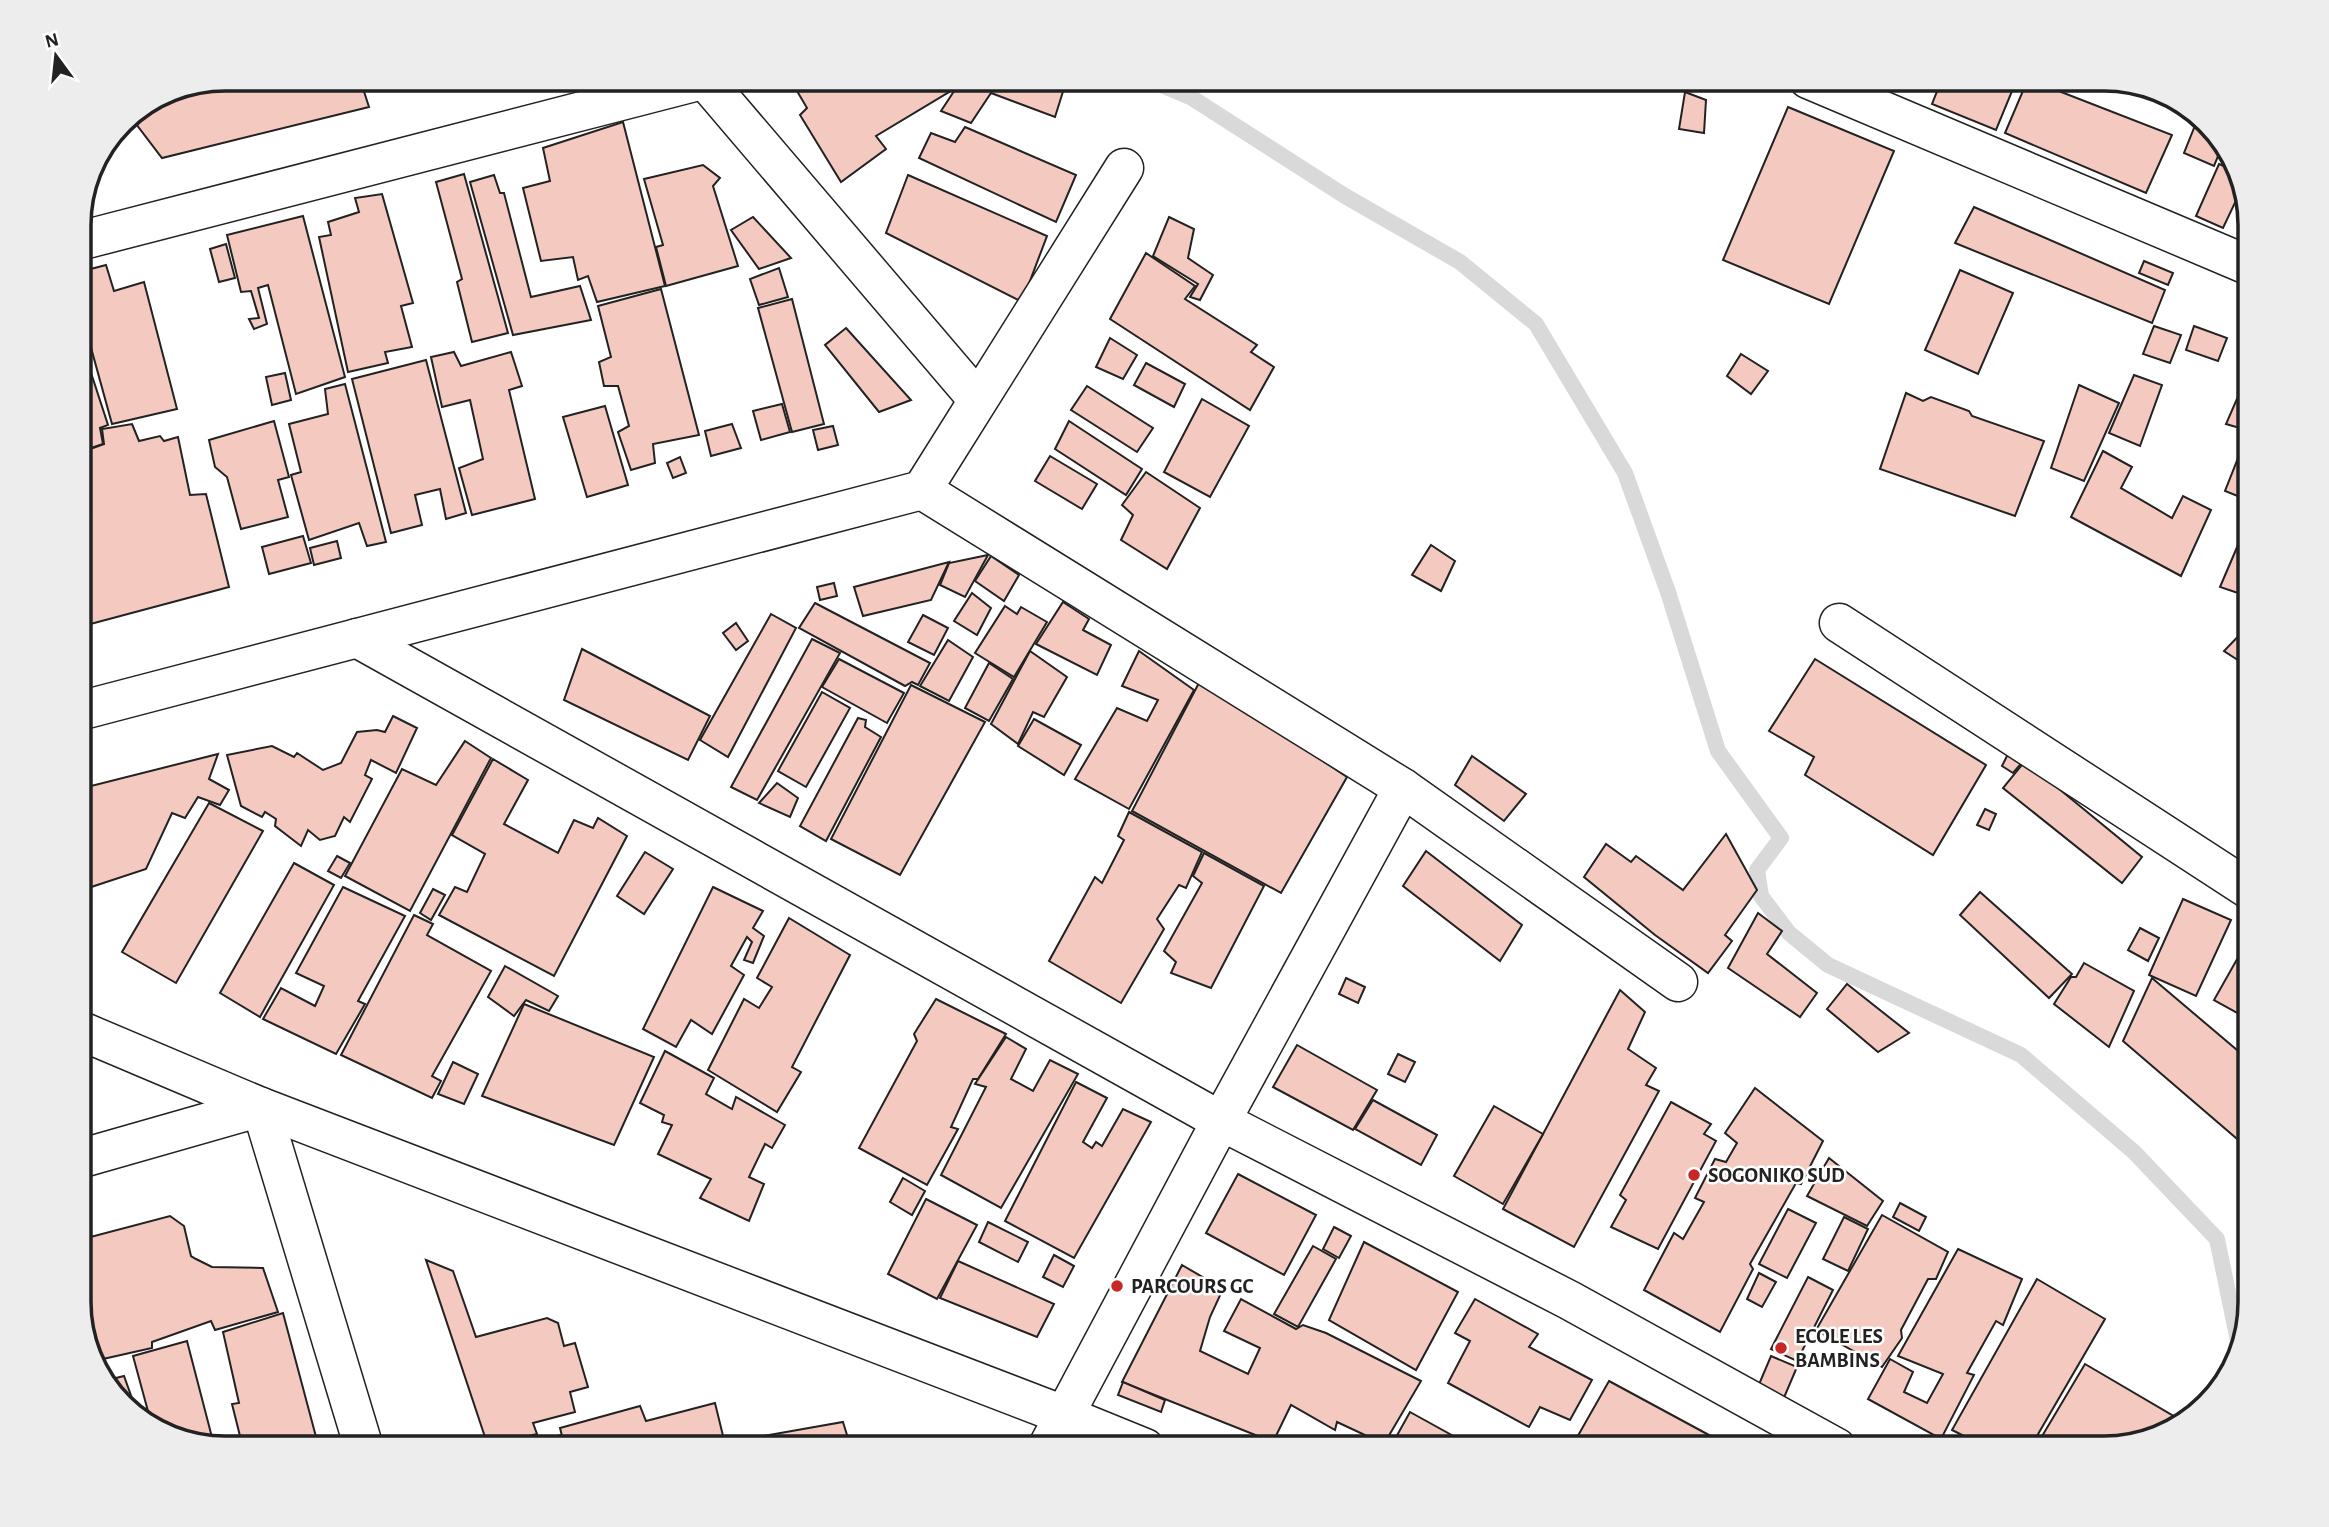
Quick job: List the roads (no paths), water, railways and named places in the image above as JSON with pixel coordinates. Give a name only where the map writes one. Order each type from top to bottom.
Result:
[{"type":"street","points":[[91,238],[660,91]]},
{"type":"street","points":[[716,91],[978,400]]},
{"type":"street","points":[[1836,91],[2238,261]]},
{"type":"street","points":[[91,707],[922,490],[1124,168]]},
{"type":"street","points":[[922,490],[1404,788],[1678,982]]},
{"type":"street","points":[[1839,623],[2238,882]]},
{"type":"street","points":[[357,638],[1221,1121],[1569,1300],[1789,1436]]},
{"type":"street","points":[[1054,1436],[1221,1121],[1404,788]]},
{"type":"street","points":[[91,1035],[261,1107],[1115,1436]]},
{"type":"street","points":[[91,1156],[261,1107]]},
{"type":"street","points":[[261,1107],[360,1436]]},
{"type":"waterway","points":[[1175,91],[1192,98],[1345,196],[1460,262],[1536,324],[1625,473],[1668,592],[1718,751],[1781,838],[1757,870],[1761,896],[1789,933],[1828,965],[2021,1055],[2134,1152],[2217,1239],[2235,1327]]},
{"type":"place","name":"SOGONIKO SUD","points":[[1694,1175]]},
{"type":"place","name":"PARCOURS GC","points":[[1117,1286]]},
{"type":"place","name":"ECOLE LES BAMBINS","points":[[1781,1348]]}]
